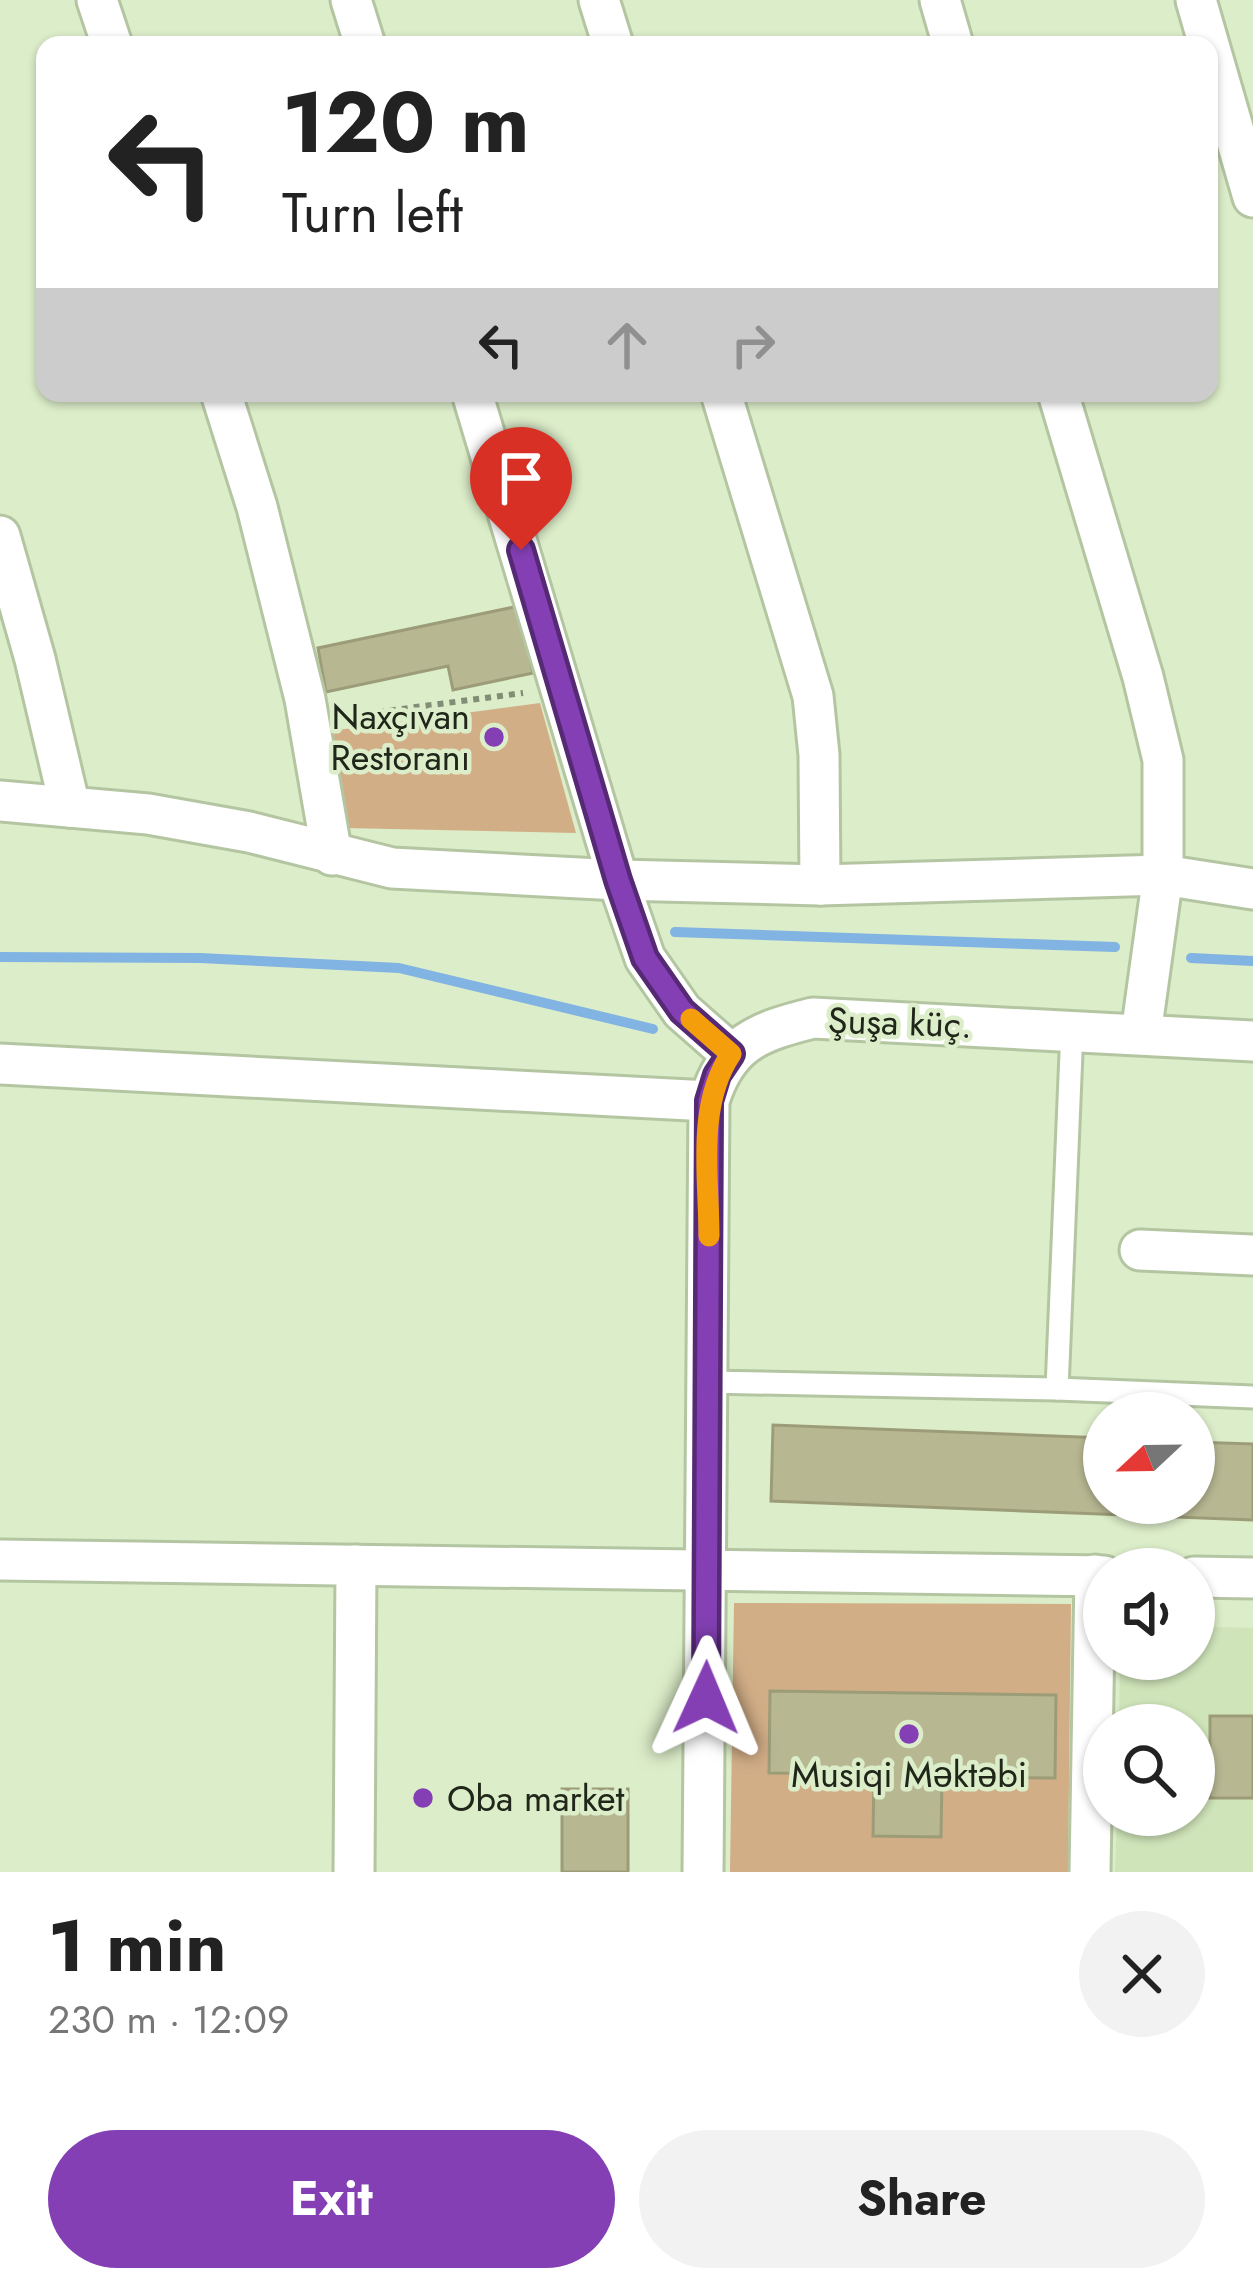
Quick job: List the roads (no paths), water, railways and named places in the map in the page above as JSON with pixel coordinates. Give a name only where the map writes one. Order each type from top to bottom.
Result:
[{"type":"street","points":[[98,0],[109,36]]},
{"type":"street","points":[[351,0],[362,36]]},
{"type":"street","points":[[599,0],[610,36]]},
{"type":"street","points":[[940,0],[950,36]]},
{"type":"street","points":[[1196,0],[1206,36]]},
{"type":"street","points":[[1218,76],[1253,197]]},
{"type":"street","points":[[224,402],[257,507],[305,700],[332,855]]},
{"type":"street","points":[[475,402],[645,958],[682,1011],[731,1054],[717,1075],[709,1101],[704,1872]]},
{"type":"street","points":[[724,402],[813,697],[819,755],[820,885]]},
{"type":"street","points":[[1061,402],[1163,760],[1163,875],[1142,1034]]},
{"type":"street","points":[[0,536],[70,807]]},
{"type":"street","points":[[0,801],[148,814],[248,832],[392,868],[820,885],[1163,875],[1253,889]]},
{"type":"street","name":"Şuşa küç.","points":[[731,1054],[756,1035],[813,1018],[1253,1041]]},
{"type":"street","points":[[0,1064],[709,1101]]},
{"type":"street","points":[[1140,1250],[1253,1255]]},
{"type":"street","points":[[0,1560],[1083,1576]]},
{"type":"street","points":[[354,1872],[356,1565]]},
{"type":"street","points":[[1215,1577],[1253,1578]]},
{"type":"street","points":[[1090,1872],[1096,1680]]},
{"type":"lane","points":[[1057,1388],[1072,1030]]},
{"type":"lane","points":[[708,1382],[1057,1388],[1253,1397]]},
{"type":"waterway","points":[[675,932],[1115,947]]},
{"type":"waterway","points":[[0,957],[200,958],[399,968],[653,1029]]},
{"type":"waterway","points":[[1191,958],[1253,961]]},
{"type":"place","name":"Naxçıvan Restoranı","points":[[494,737]]},
{"type":"place","name":"Musiqi Məktəbi","points":[[909,1734]]},
{"type":"place","name":"Oba market","points":[[423,1798]]}]
